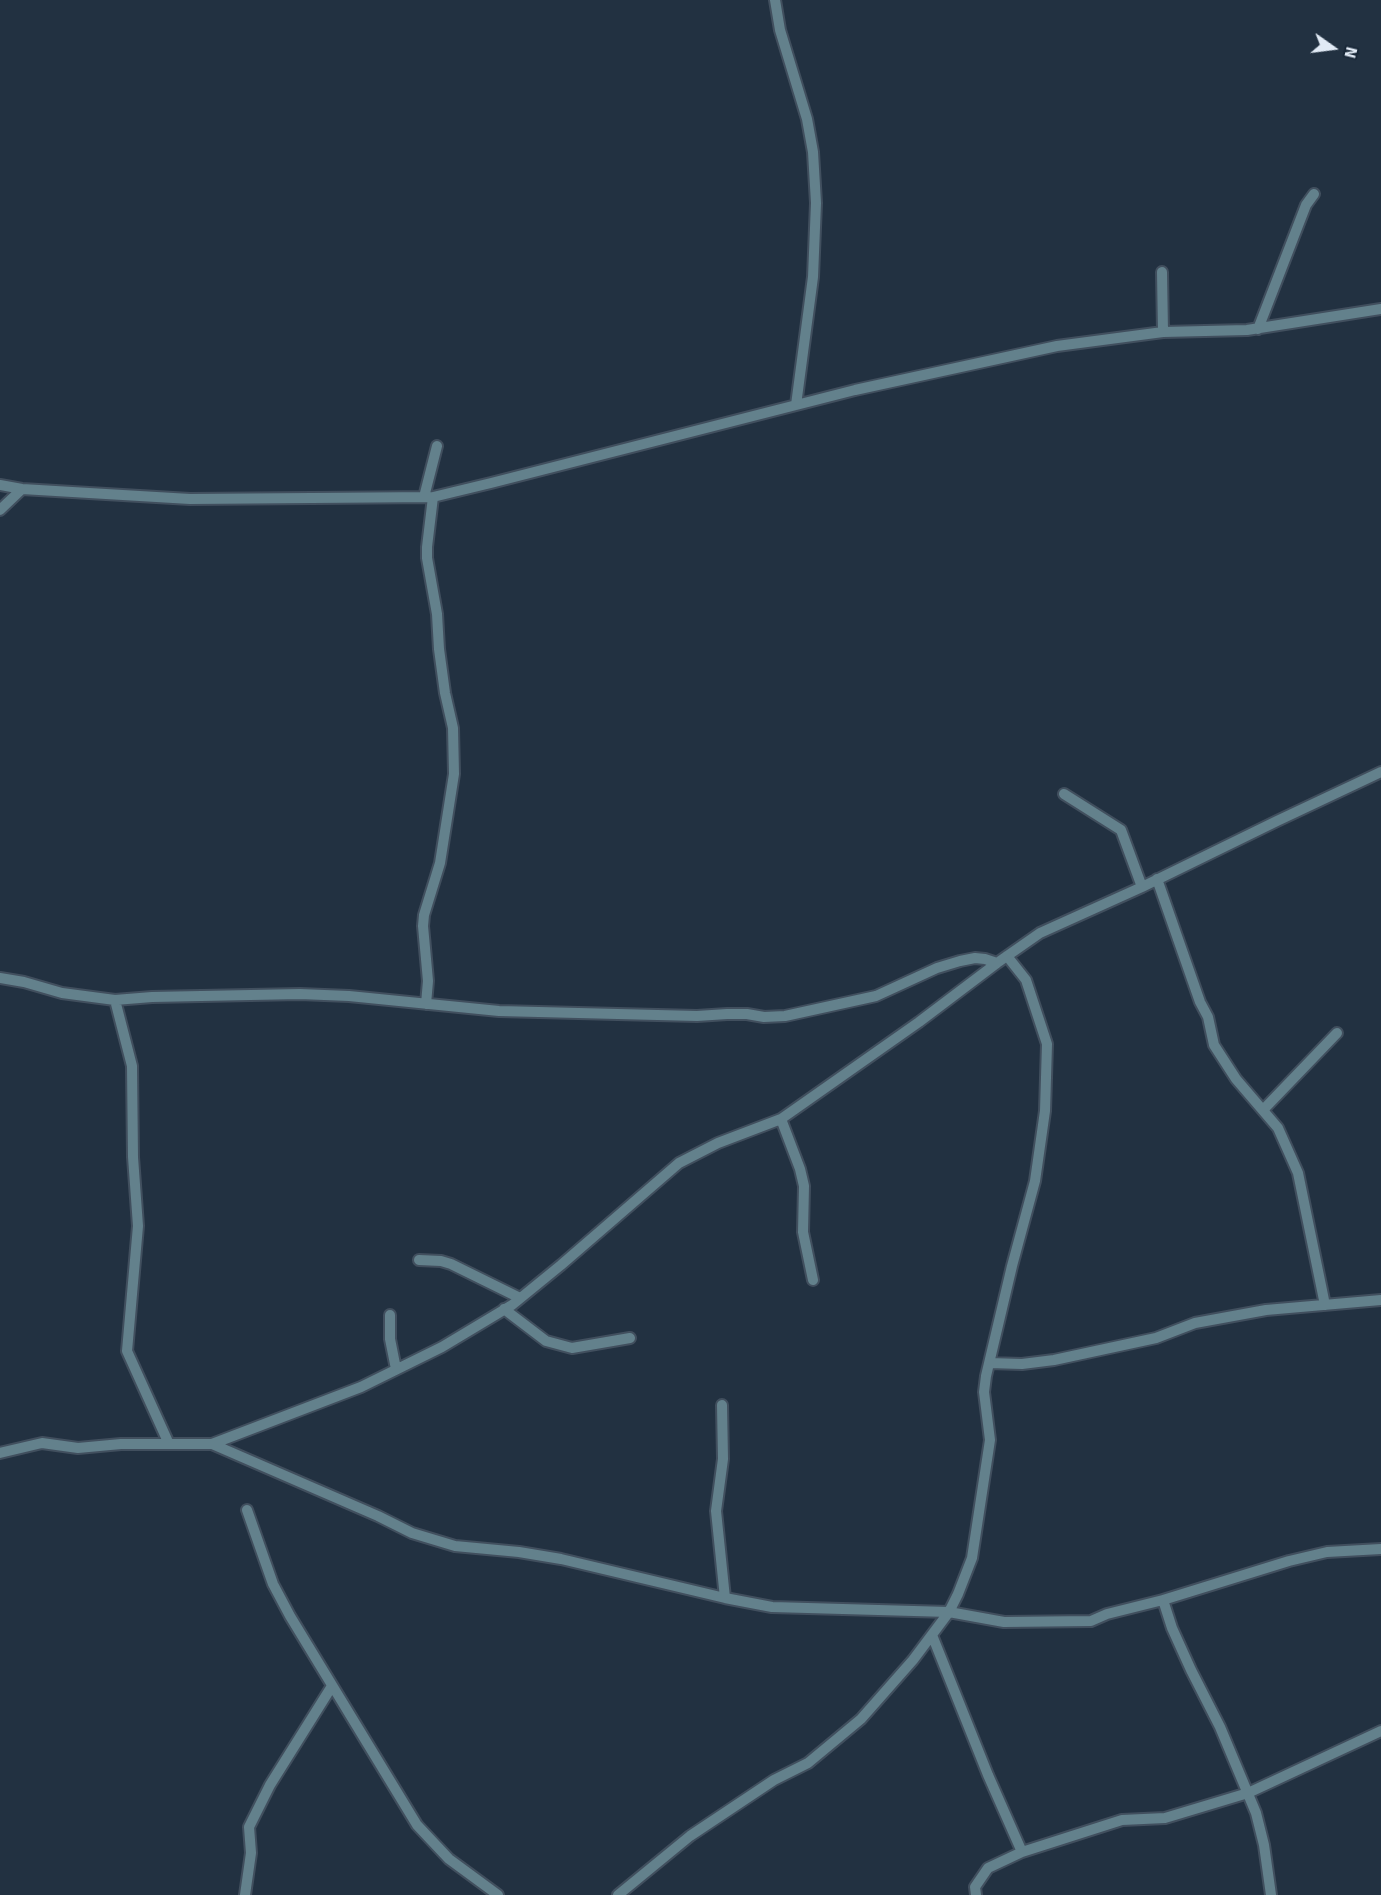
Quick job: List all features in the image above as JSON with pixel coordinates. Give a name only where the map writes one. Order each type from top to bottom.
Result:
[{"type":"street","points":[[775,0],[780,30],[807,119],[813,152],[816,204],[813,277],[796,405]]},
{"type":"street","points":[[1258,329],[1305,205],[1314,194]]},
{"type":"street","points":[[1162,272],[1163,332]]},
{"type":"street","points":[[0,485],[22,489],[190,500],[428,497],[855,390],[1057,346],[1163,332],[1258,329],[1381,309]]},
{"type":"street","points":[[426,1004],[428,981],[424,915],[440,863],[454,774],[453,728],[445,693],[437,614],[427,558],[428,497],[437,446]]},
{"type":"street","points":[[0,510],[22,489]]},
{"type":"street","points":[[0,1453],[42,1443],[78,1448],[121,1444],[212,1444],[361,1387],[396,1370],[442,1347],[504,1310],[561,1265],[680,1163],[718,1143],[781,1119],[1040,933],[1142,887],[1381,772]]},
{"type":"street","points":[[1064,794],[1121,830],[1142,887]]},
{"type":"street","points":[[1157,879],[1200,1002],[1208,1017],[1214,1045],[1236,1079],[1278,1128],[1298,1173],[1325,1305]]},
{"type":"street","points":[[618,1895],[690,1836],[774,1780],[808,1763],[861,1719],[913,1660],[949,1612],[958,1594],[972,1558],[990,1440],[984,1392],[989,1362],[1035,1181],[1045,1111],[1047,1044],[1026,980],[1007,956]]},
{"type":"street","points":[[0,978],[62,993],[115,1000],[300,994],[349,996],[499,1011],[697,1016],[747,1014],[764,1017],[785,1016],[876,996],[937,968],[960,961],[975,958],[997,963]]},
{"type":"street","points":[[115,1000],[132,1066],[133,1157],[138,1226],[128,1351],[169,1444]]},
{"type":"street","points":[[1263,1110],[1337,1033]]},
{"type":"street","points":[[781,1119],[804,1186],[803,1232],[813,1280]]},
{"type":"street","points":[[419,1260],[451,1264],[520,1298]]},
{"type":"street","points":[[989,1362],[1022,1364],[1054,1360],[1147,1340],[1195,1323],[1266,1310],[1381,1300]]},
{"type":"street","points":[[504,1310],[546,1341],[572,1348],[630,1338]]},
{"type":"street","points":[[390,1315],[390,1339],[396,1370]]},
{"type":"street","points":[[722,1405],[723,1459],[716,1511],[725,1598]]},
{"type":"street","points":[[212,1444],[378,1516],[411,1533],[455,1546],[519,1552],[561,1559],[772,1607],[949,1612],[1004,1622],[1091,1621],[1107,1614],[1163,1600],[1289,1561],[1327,1552],[1381,1549]]},
{"type":"street","points":[[247,1510],[273,1584],[290,1616],[417,1825],[449,1858],[498,1895]]},
{"type":"street","points":[[1163,1600],[1181,1649],[1220,1727],[1256,1813],[1264,1845],[1271,1895]]},
{"type":"street","points":[[932,1635],[988,1775],[1022,1852]]},
{"type":"street","points":[[245,1895],[251,1853],[249,1827],[270,1785],[332,1686]]},
{"type":"street","points":[[976,1895],[975,1887],[988,1868],[1022,1852],[1122,1820],[1165,1818],[1248,1793],[1381,1731]]}]
